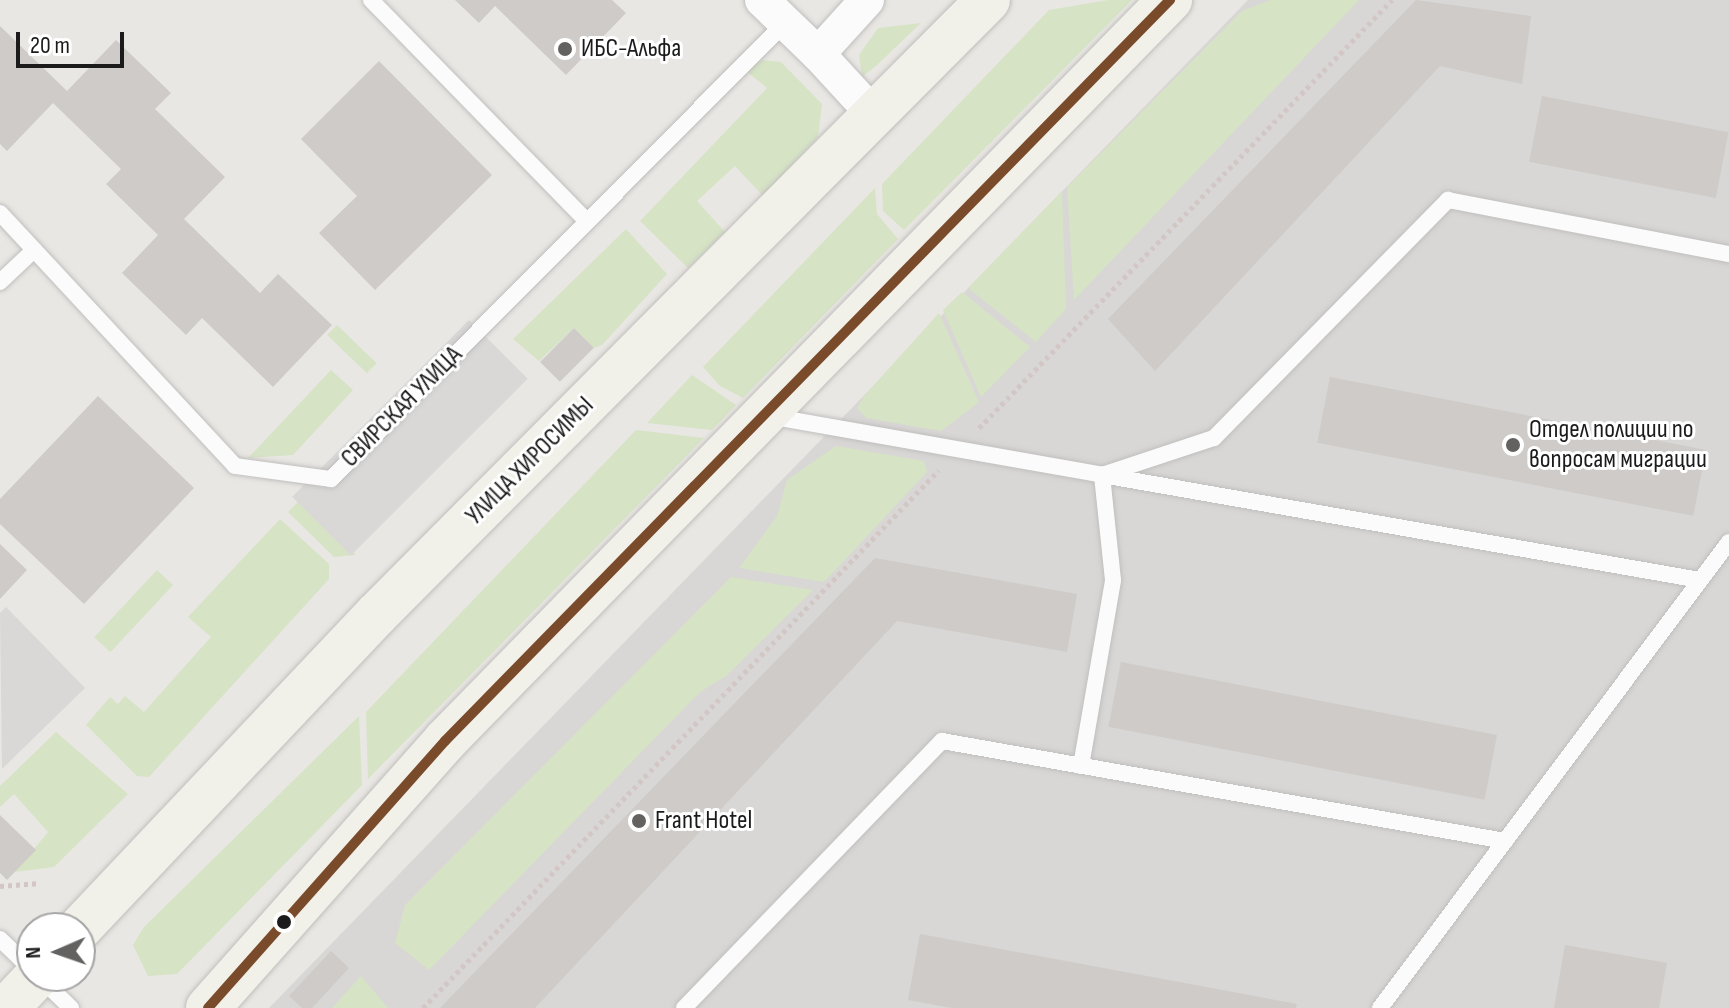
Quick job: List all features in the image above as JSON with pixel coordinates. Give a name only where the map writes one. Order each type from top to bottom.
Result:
[{"type":"main road","name":"УЛИЦА ХИРОСИМЫ","points":[[95,912],[377,614],[988,0]]},
{"type":"main road","points":[[208,1008],[445,741],[1170,0]]},
{"type":"main road","points":[[7,1008],[22,992]]},
{"type":"street","points":[[818,54],[867,0]]},
{"type":"street","points":[[773,11],[874,115]]},
{"type":"lane","points":[[371,0],[587,221]]},
{"type":"lane","name":"СВИРСКАЯ УЛИЦА","points":[[0,213],[235,466],[331,479],[587,221],[773,11]]},
{"type":"lane","points":[[1102,475],[1214,438],[1448,200],[1729,254]]},
{"type":"lane","points":[[0,282],[34,250]]},
{"type":"lane","points":[[764,415],[1700,580]]},
{"type":"lane","points":[[1081,766],[1113,580],[1102,475]]},
{"type":"lane","points":[[1380,1008],[1729,542]]},
{"type":"lane","points":[[684,1008],[942,741],[1505,841]]},
{"type":"lane","points":[[0,939],[16,954]]},
{"type":"lane","points":[[54,992],[71,1008]]},
{"type":"path","points":[[423,1008],[1392,0]]},
{"type":"path","points":[[0,886],[40,883]]},
{"type":"shaded area","points":[[1248,0],[1729,0],[1729,1008],[269,1008]]},
{"type":"shaded area","points":[[469,320],[528,379],[351,555],[292,497]]},
{"type":"shaded area","points":[[6,607],[85,688],[2,769],[0,613]]},
{"type":"green space","points":[[1108,0],[1132,0],[904,230],[883,211],[882,184],[1049,10]]},
{"type":"green space","points":[[1270,0],[1359,0],[1074,300],[1067,187],[1242,11]]},
{"type":"green space","points":[[921,23],[862,77],[859,55],[878,28]]},
{"type":"green space","points":[[762,60],[781,62],[822,104],[818,137],[763,196],[735,166],[697,201],[725,232],[688,268],[640,221],[767,88],[746,71]]},
{"type":"green space","points":[[875,188],[877,214],[898,239],[743,398],[720,386],[703,367]]},
{"type":"green space","points":[[1062,191],[1066,309],[1036,342],[968,288]]},
{"type":"green space","points":[[626,229],[667,274],[602,345],[594,348],[574,328],[539,361],[513,339]]},
{"type":"green space","points":[[962,292],[1030,347],[981,397],[943,310]]},
{"type":"green space","points":[[939,313],[979,402],[941,431],[866,418],[857,408],[864,396]]},
{"type":"green space","points":[[337,325],[377,363],[367,373],[327,335]]},
{"type":"green space","points":[[331,370],[353,390],[293,455],[248,458]]},
{"type":"green space","points":[[692,375],[736,405],[712,430],[647,423]]},
{"type":"green space","points":[[636,430],[704,438],[368,779],[366,712]]},
{"type":"green space","points":[[836,446],[924,461],[927,472],[824,582],[739,568],[777,516],[787,480]]},
{"type":"green space","points":[[298,502],[356,555],[334,557],[288,512]]},
{"type":"green space","points":[[280,519],[329,564],[329,579],[149,777],[137,776],[86,725],[110,697],[118,704],[125,696],[144,712],[211,637],[188,617]]},
{"type":"green space","points":[[157,570],[173,585],[110,652],[94,637]]},
{"type":"green space","points":[[731,577],[813,590],[726,676],[700,692],[429,970],[395,943],[405,905]]},
{"type":"green space","points":[[359,716],[362,785],[177,974],[148,976],[133,945],[144,927]]},
{"type":"green space","points":[[56,732],[128,794],[54,867],[15,872],[48,832],[14,794],[0,807],[0,786]]},
{"type":"green space","points":[[361,976],[388,1008],[332,1008]]},
{"type":"building","name":"ИБС-Альфа","points":[[455,0],[612,0],[626,13],[566,75],[495,6],[479,23]]},
{"type":"building","points":[[1416,0],[1531,16],[1522,84],[1440,66],[1155,371],[1108,319]]},
{"type":"building","points":[[0,26],[67,91],[116,40],[171,93],[155,109],[225,177],[184,219],[260,293],[278,274],[332,325],[273,387],[202,318],[186,335],[122,273],[158,235],[106,184],[121,169],[53,103],[7,151],[0,144]]},
{"type":"building","points":[[379,61],[492,175],[375,290],[319,233],[357,196],[301,139]]},
{"type":"building","points":[[1542,96],[1729,132],[1716,198],[1529,162]]},
{"type":"building","points":[[574,328],[594,348],[560,382],[540,362]]},
{"type":"building","name":"Отдел полиции по вопросам миграции","points":[[1330,377],[1706,450],[1693,516],[1317,443]]},
{"type":"building","points":[[98,396],[194,488],[84,604],[0,524],[0,499]]},
{"type":"building","points":[[0,544],[27,570],[0,599]]},
{"type":"building","points":[[875,558],[1077,594],[1067,652],[897,621],[535,1008],[440,1008]]},
{"type":"building","points":[[1121,662],[1497,735],[1484,800],[1108,727]]},
{"type":"building","points":[[0,815],[36,850],[7,880],[0,873]]},
{"type":"building","points":[[920,934],[1297,1004],[1296,1008],[952,1008],[908,1000]]},
{"type":"building","points":[[1565,945],[1667,963],[1659,1008],[1554,1008]]},
{"type":"building","points":[[331,951],[349,968],[312,1008],[302,1008],[289,996]]},
{"type":"transit line","points":[[208,1008],[445,741],[1170,0]]},
{"type":"place","name":"ИБС-Альфа","points":[[565,49]]},
{"type":"place","name":"Отдел полиции по вопросам миграции","points":[[1513,445]]},
{"type":"place","name":"Frant Hotel","points":[[639,821]]}]
